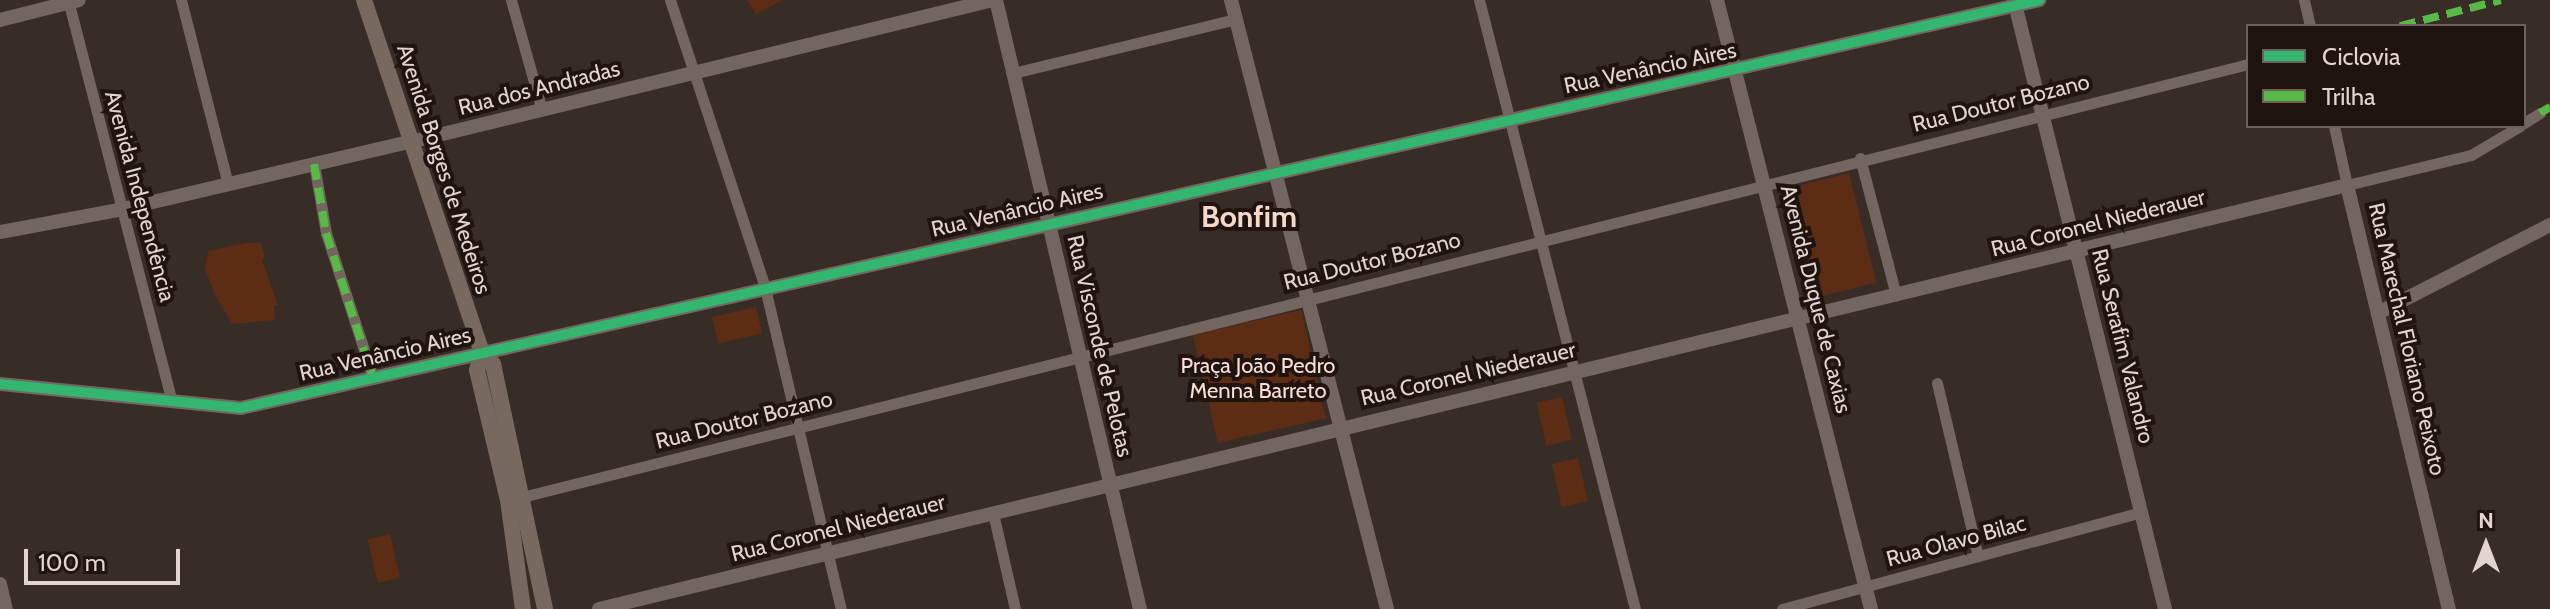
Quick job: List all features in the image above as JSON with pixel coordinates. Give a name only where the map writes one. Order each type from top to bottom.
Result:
[{"type":"main road","name":"Avenida Borges de Medeiros","points":[[364,0],[414,141],[482,353],[477,370],[545,609]]},
{"type":"main road","name":"Avenida Borges de Medeiros","points":[[514,498],[523,609]]},
{"type":"street","points":[[181,0],[228,184]]},
{"type":"street","points":[[511,0],[542,110]]},
{"type":"street","points":[[670,0],[765,288],[841,609]]},
{"type":"street","name":"Rua dos Andradas","points":[[0,232],[123,209],[994,0]]},
{"type":"street","name":"Rua Visconde de Pelotas","points":[[994,0],[1140,609]]},
{"type":"street","points":[[1231,0],[1387,609]]},
{"type":"street","points":[[1479,0],[1635,609]]},
{"type":"street","name":"Avenida Duque de Caxias","points":[[1717,0],[1871,609]]},
{"type":"street","name":"Rua Venâncio Aires","points":[[0,384],[241,408],[1735,70],[2014,3],[2039,0]]},
{"type":"street","points":[[2304,0],[2310,24]]},
{"type":"street","points":[[0,20],[72,1]]},
{"type":"street","name":"Avenida Independência","points":[[72,1],[172,401]]},
{"type":"street","name":"Rua Serafim Valandro","points":[[2014,3],[2165,609]]},
{"type":"street","points":[[1013,73],[1236,19]]},
{"type":"street","name":"Rua Doutor Bozano","points":[[514,498],[1540,238],[2246,64]]},
{"type":"street","points":[[2526,122],[2540,113]]},
{"type":"street","name":"Rua Marechal Floriano Peixoto","points":[[2334,128],[2449,609]]},
{"type":"street","points":[[2347,185],[2471,155],[2517,128]]},
{"type":"street","points":[[1860,158],[1896,295]]},
{"type":"street","points":[[314,164],[326,233],[373,378]]},
{"type":"street","name":"Rua Coronel Niederauer","points":[[599,609],[1342,426],[2347,185]]},
{"type":"street","points":[[2378,313],[2550,225]]},
{"type":"street","points":[[1937,383],[1978,556]]},
{"type":"street","name":"Rua Olavo Bilac","points":[[1782,609],[2141,512]]},
{"type":"street","points":[[993,513],[1015,609]]},
{"type":"street","points":[[0,584],[6,609]]},
{"type":"green space","points":[[747,0],[783,0],[756,14]]},
{"type":"green space","points":[[1849,173],[1876,283],[1811,299],[1784,189]]},
{"type":"green space","points":[[261,243],[265,257],[262,260],[278,305],[274,306],[275,320],[232,324],[216,297],[205,269],[208,251]]},
{"type":"green space","points":[[756,307],[762,333],[718,343],[712,317]]},
{"type":"green space","name":"Praça João Pedro Menna Barreto","points":[[1301,310],[1326,418],[1218,443],[1193,335]]},
{"type":"green space","points":[[1562,397],[1572,440],[1547,446],[1537,403]]},
{"type":"green space","points":[[1578,458],[1588,501],[1562,507],[1552,464]]},
{"type":"green space","points":[[390,534],[400,578],[378,583],[368,539]]},
{"type":"marked path","points":[[2408,24],[2501,0]]},
{"type":"marked path","points":[[2540,113],[2550,107]]},
{"type":"marked path","points":[[314,164],[326,233],[373,378]]},
{"type":"cycle path","points":[[0,384],[241,408],[2039,0]]},
{"type":"district","name":"Bonfim","points":[[1249,217]]}]
